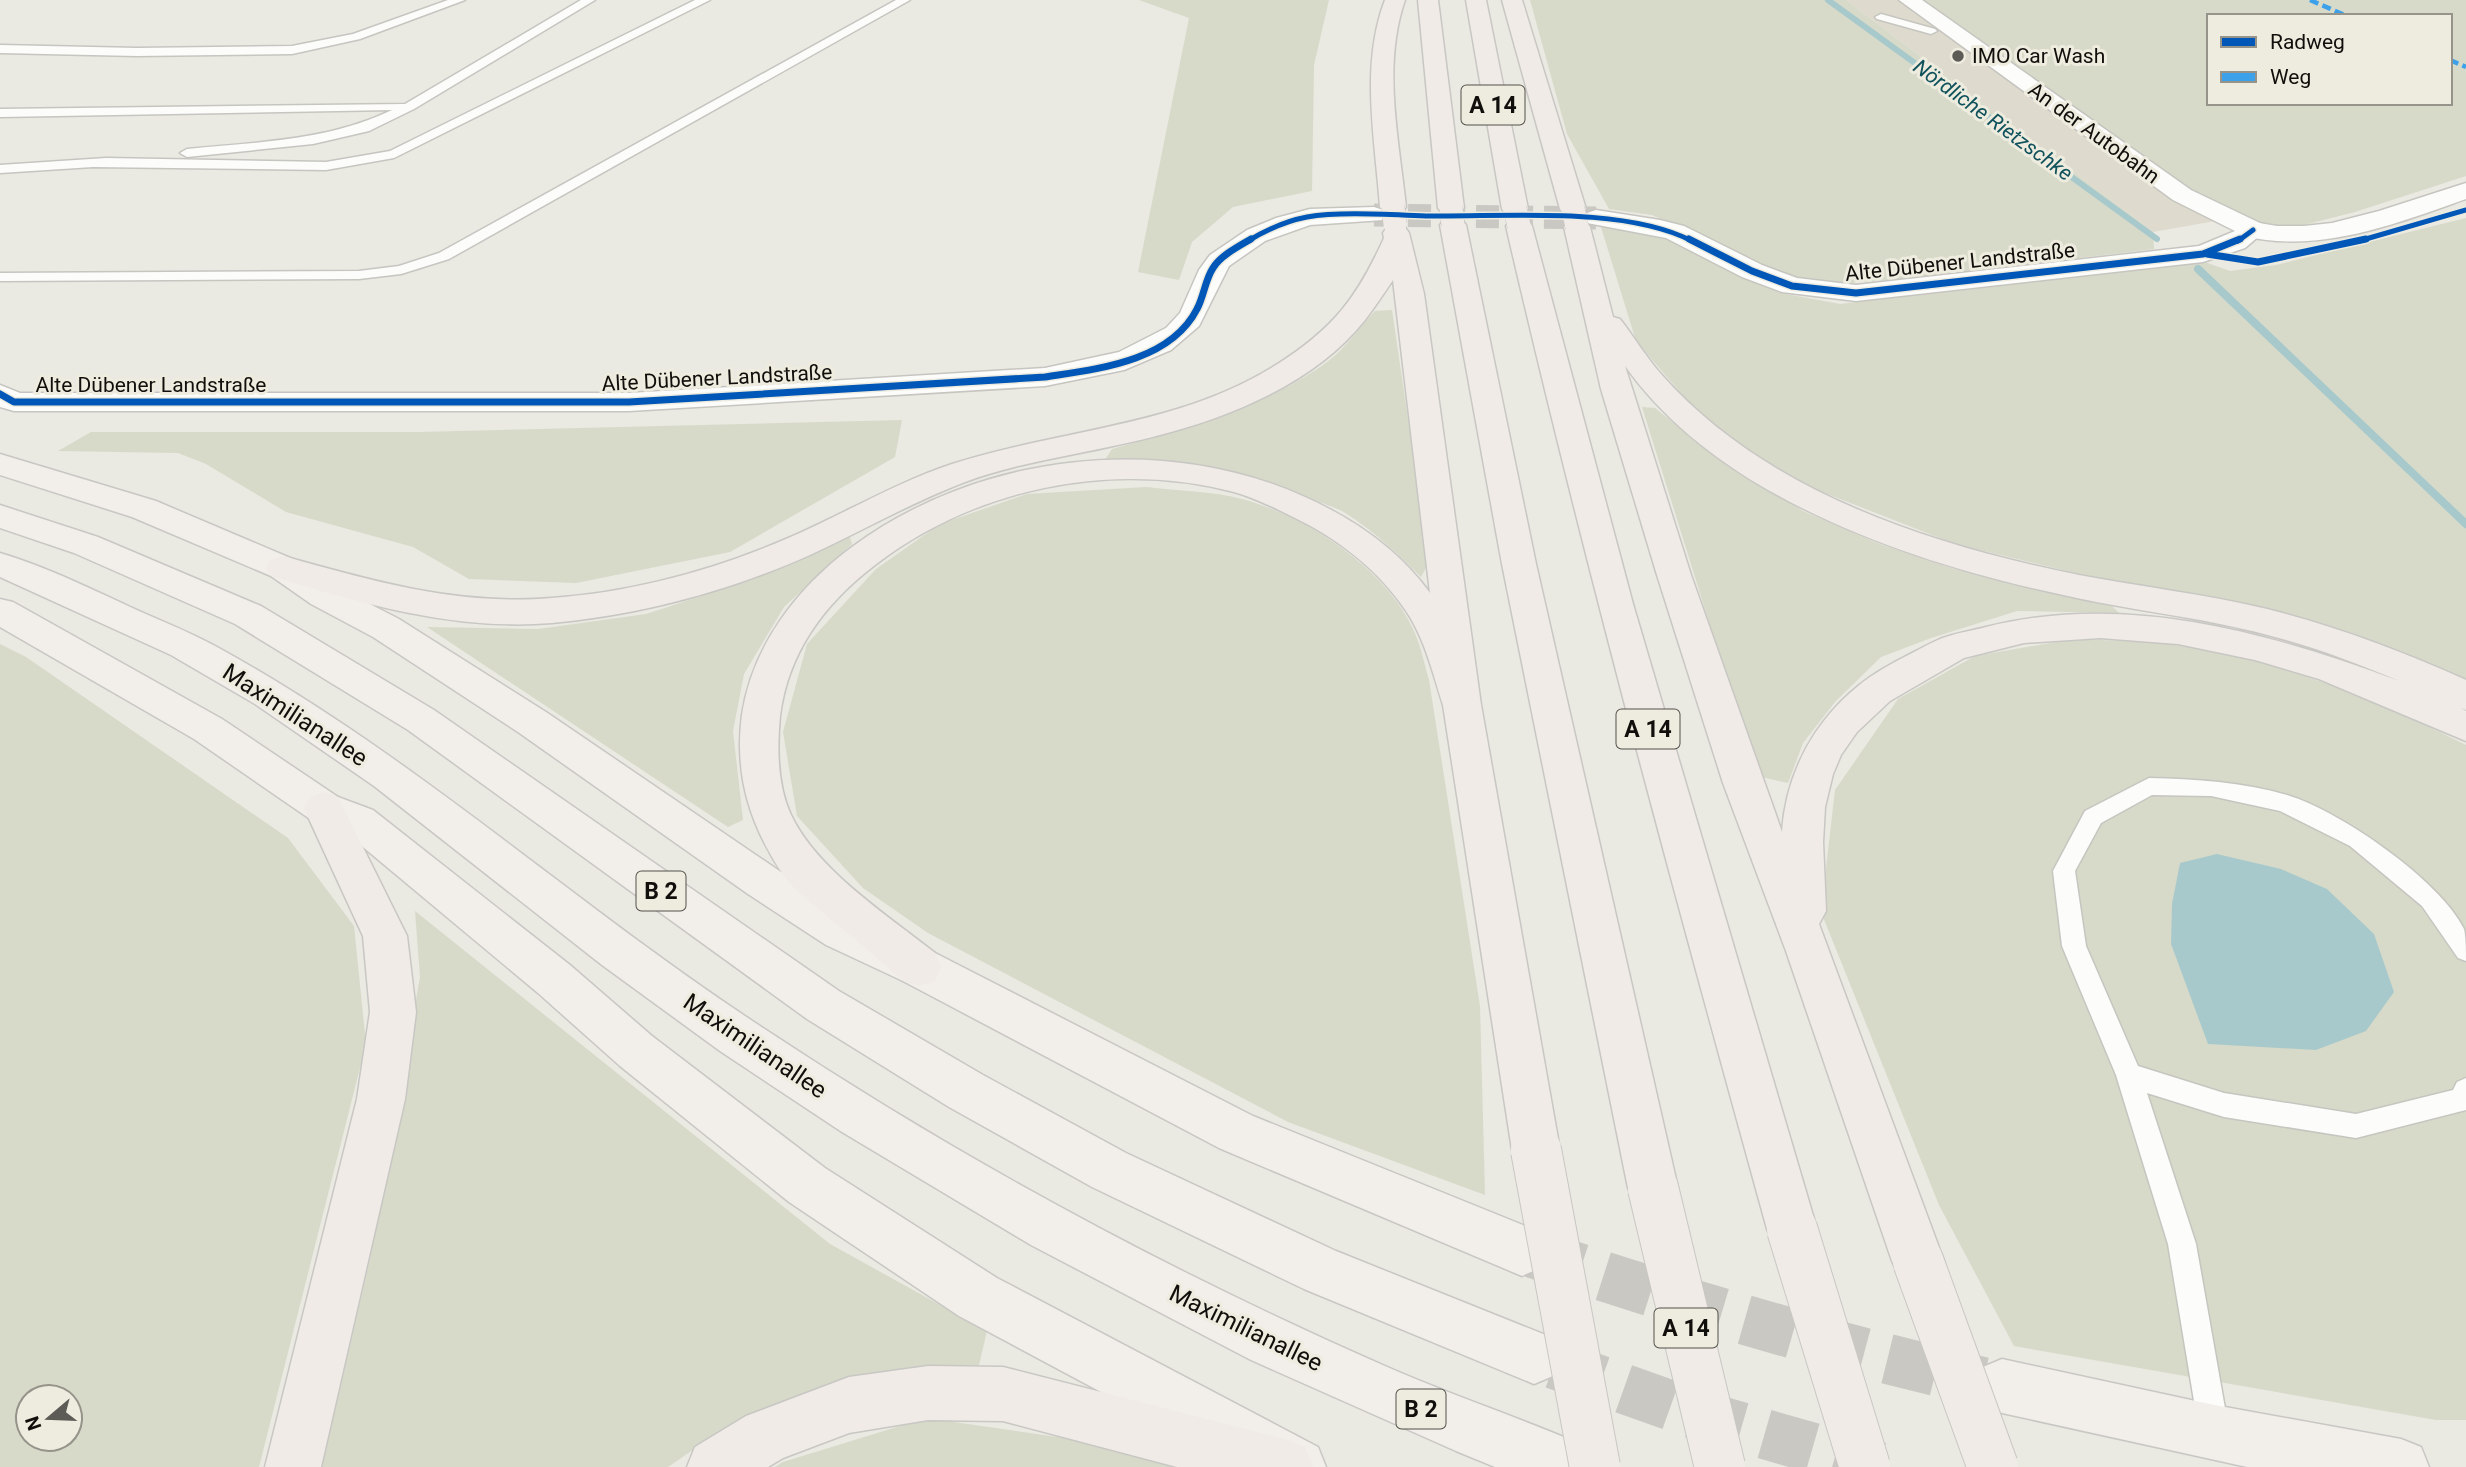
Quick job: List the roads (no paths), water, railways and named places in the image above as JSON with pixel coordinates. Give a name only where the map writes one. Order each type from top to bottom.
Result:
[{"type":"highway","points":[[0,464],[144,509],[283,568],[422,606],[488,613],[547,611],[612,604],[712,579],[778,556],[911,491],[962,472],[1012,457],[1121,435],[1178,420],[1243,394],[1286,372],[1338,333],[1366,299],[1390,263],[1383,65],[1390,10],[1395,0]]},
{"type":"highway","name":"A 14","points":[[1428,0],[1452,216],[1519,564],[1653,1188],[1720,1467]]},
{"type":"highway","name":"A 14","points":[[1476,0],[1496,118],[1517,217],[1563,409],[1652,743],[1792,1228],[1865,1467]]},
{"type":"highway","points":[[1512,0],[1582,218],[1616,389],[1678,588],[1743,783],[1808,951],[1993,1467]]},
{"type":"highway","points":[[1390,221],[1410,294],[1462,705],[1536,1150],[1573,1464]]},
{"type":"highway","points":[[1597,302],[1636,363],[1669,402],[1717,442],[1752,466],[1814,500],[1881,530],[1995,568],[2080,587],[2232,613],[2311,634],[2400,666],[2466,696]]},
{"type":"highway","points":[[919,967],[809,876],[771,816],[758,756],[762,699],[776,659],[798,621],[822,589],[856,560],[883,539],[917,520],[967,498],[1024,481],[1088,472],[1153,470],[1241,484],[1332,522],[1367,548],[1396,575],[1421,606],[1438,639],[1462,705]]},
{"type":"highway","name":"B 2","points":[[0,516],[86,545],[248,615],[421,720],[727,939],[824,1004],[966,1091],[1049,1137],[1121,1176],[1322,1271],[1534,1357]]},
{"type":"highway","name":"Maximilianallee","points":[[0,565],[32,576],[204,656],[306,719],[403,786],[675,993],[775,1062],[926,1158],[1070,1240],[1292,1353],[1478,1434],[1573,1464]]},
{"type":"highway","points":[[283,568],[323,595],[386,628],[532,722],[763,882],[830,925],[919,967],[1236,1132],[1522,1250]]},
{"type":"highway","points":[[0,611],[208,729],[324,808],[359,821],[554,979],[636,1051],[807,1185],[978,1297],[1298,1467]]},
{"type":"highway","points":[[1808,951],[1802,866],[1805,810],[1812,776],[1825,747],[1845,718],[1887,684],[1937,653],[2004,634],[2042,629],[2133,626],[2184,631],[2245,644],[2355,678],[2410,698],[2466,727]]},
{"type":"highway","points":[[293,1467],[381,1099],[393,1012],[385,936],[324,808]]},
{"type":"highway","points":[[2002,1386],[2214,1433],[2402,1467]]},
{"type":"highway","points":[[715,1467],[765,1436],[849,1405],[928,1393],[1003,1394],[1284,1467]]},
{"type":"street","name":"An der Autobahn","points":[[1909,0],[2182,195],[2253,230]]},
{"type":"street","points":[[2253,230],[2291,237],[2322,234],[2466,191]]},
{"type":"street","name":"Alte Dübener Landstraße","points":[[0,394],[14,402],[629,402],[1045,377],[1101,368],[1145,354],[1179,333],[1197,310],[1213,267],[1237,247],[1269,229],[1308,217],[1390,221]]},
{"type":"street","name":"Alte Dübener Landstraße","points":[[1582,218],[1651,225],[1675,232],[1752,271],[1792,286],[1856,293],[2203,254],[2236,242],[2253,230]]},
{"type":"lane","points":[[0,49],[137,52],[292,50],[339,42],[459,0]]},
{"type":"lane","points":[[0,169],[93,163],[313,139],[364,128],[410,106],[589,0]]},
{"type":"lane","points":[[93,163],[326,166],[394,154],[704,0]]},
{"type":"lane","points":[[0,277],[359,275],[401,270],[444,256],[904,0]]},
{"type":"lane","points":[[1881,17],[1931,31]]},
{"type":"lane","points":[[0,113],[410,106]]},
{"type":"lane","points":[[2214,1433],[2182,1244],[2129,1075],[2074,946],[2064,871],[2093,817],[2149,786],[2211,788],[2285,803],[2358,840],[2430,899],[2466,951]]},
{"type":"lane","points":[[2129,1075],[2224,1105],[2356,1126],[2461,1100],[2466,1090]]},
{"type":"water","points":[[2217,854],[2281,869],[2327,889],[2374,934],[2394,992],[2366,1031],[2316,1050],[2208,1044],[2171,944],[2172,904],[2180,863]]},
{"type":"waterway","name":"Nördliche Rietzschke","points":[[1828,0],[2157,239]]},
{"type":"waterway","name":"Nördliche Rietzschke","points":[[2198,269],[2466,524]]},
{"type":"tunnel","points":[[1374,215],[1596,218]]},
{"type":"tunnel","points":[[1533,1253],[1756,1323],[1983,1382]]},
{"type":"tunnel","points":[[1554,1364],[1695,1414],[1879,1467]]},
{"type":"place","name":"IMO Car Wash","points":[[1958,56]]}]
